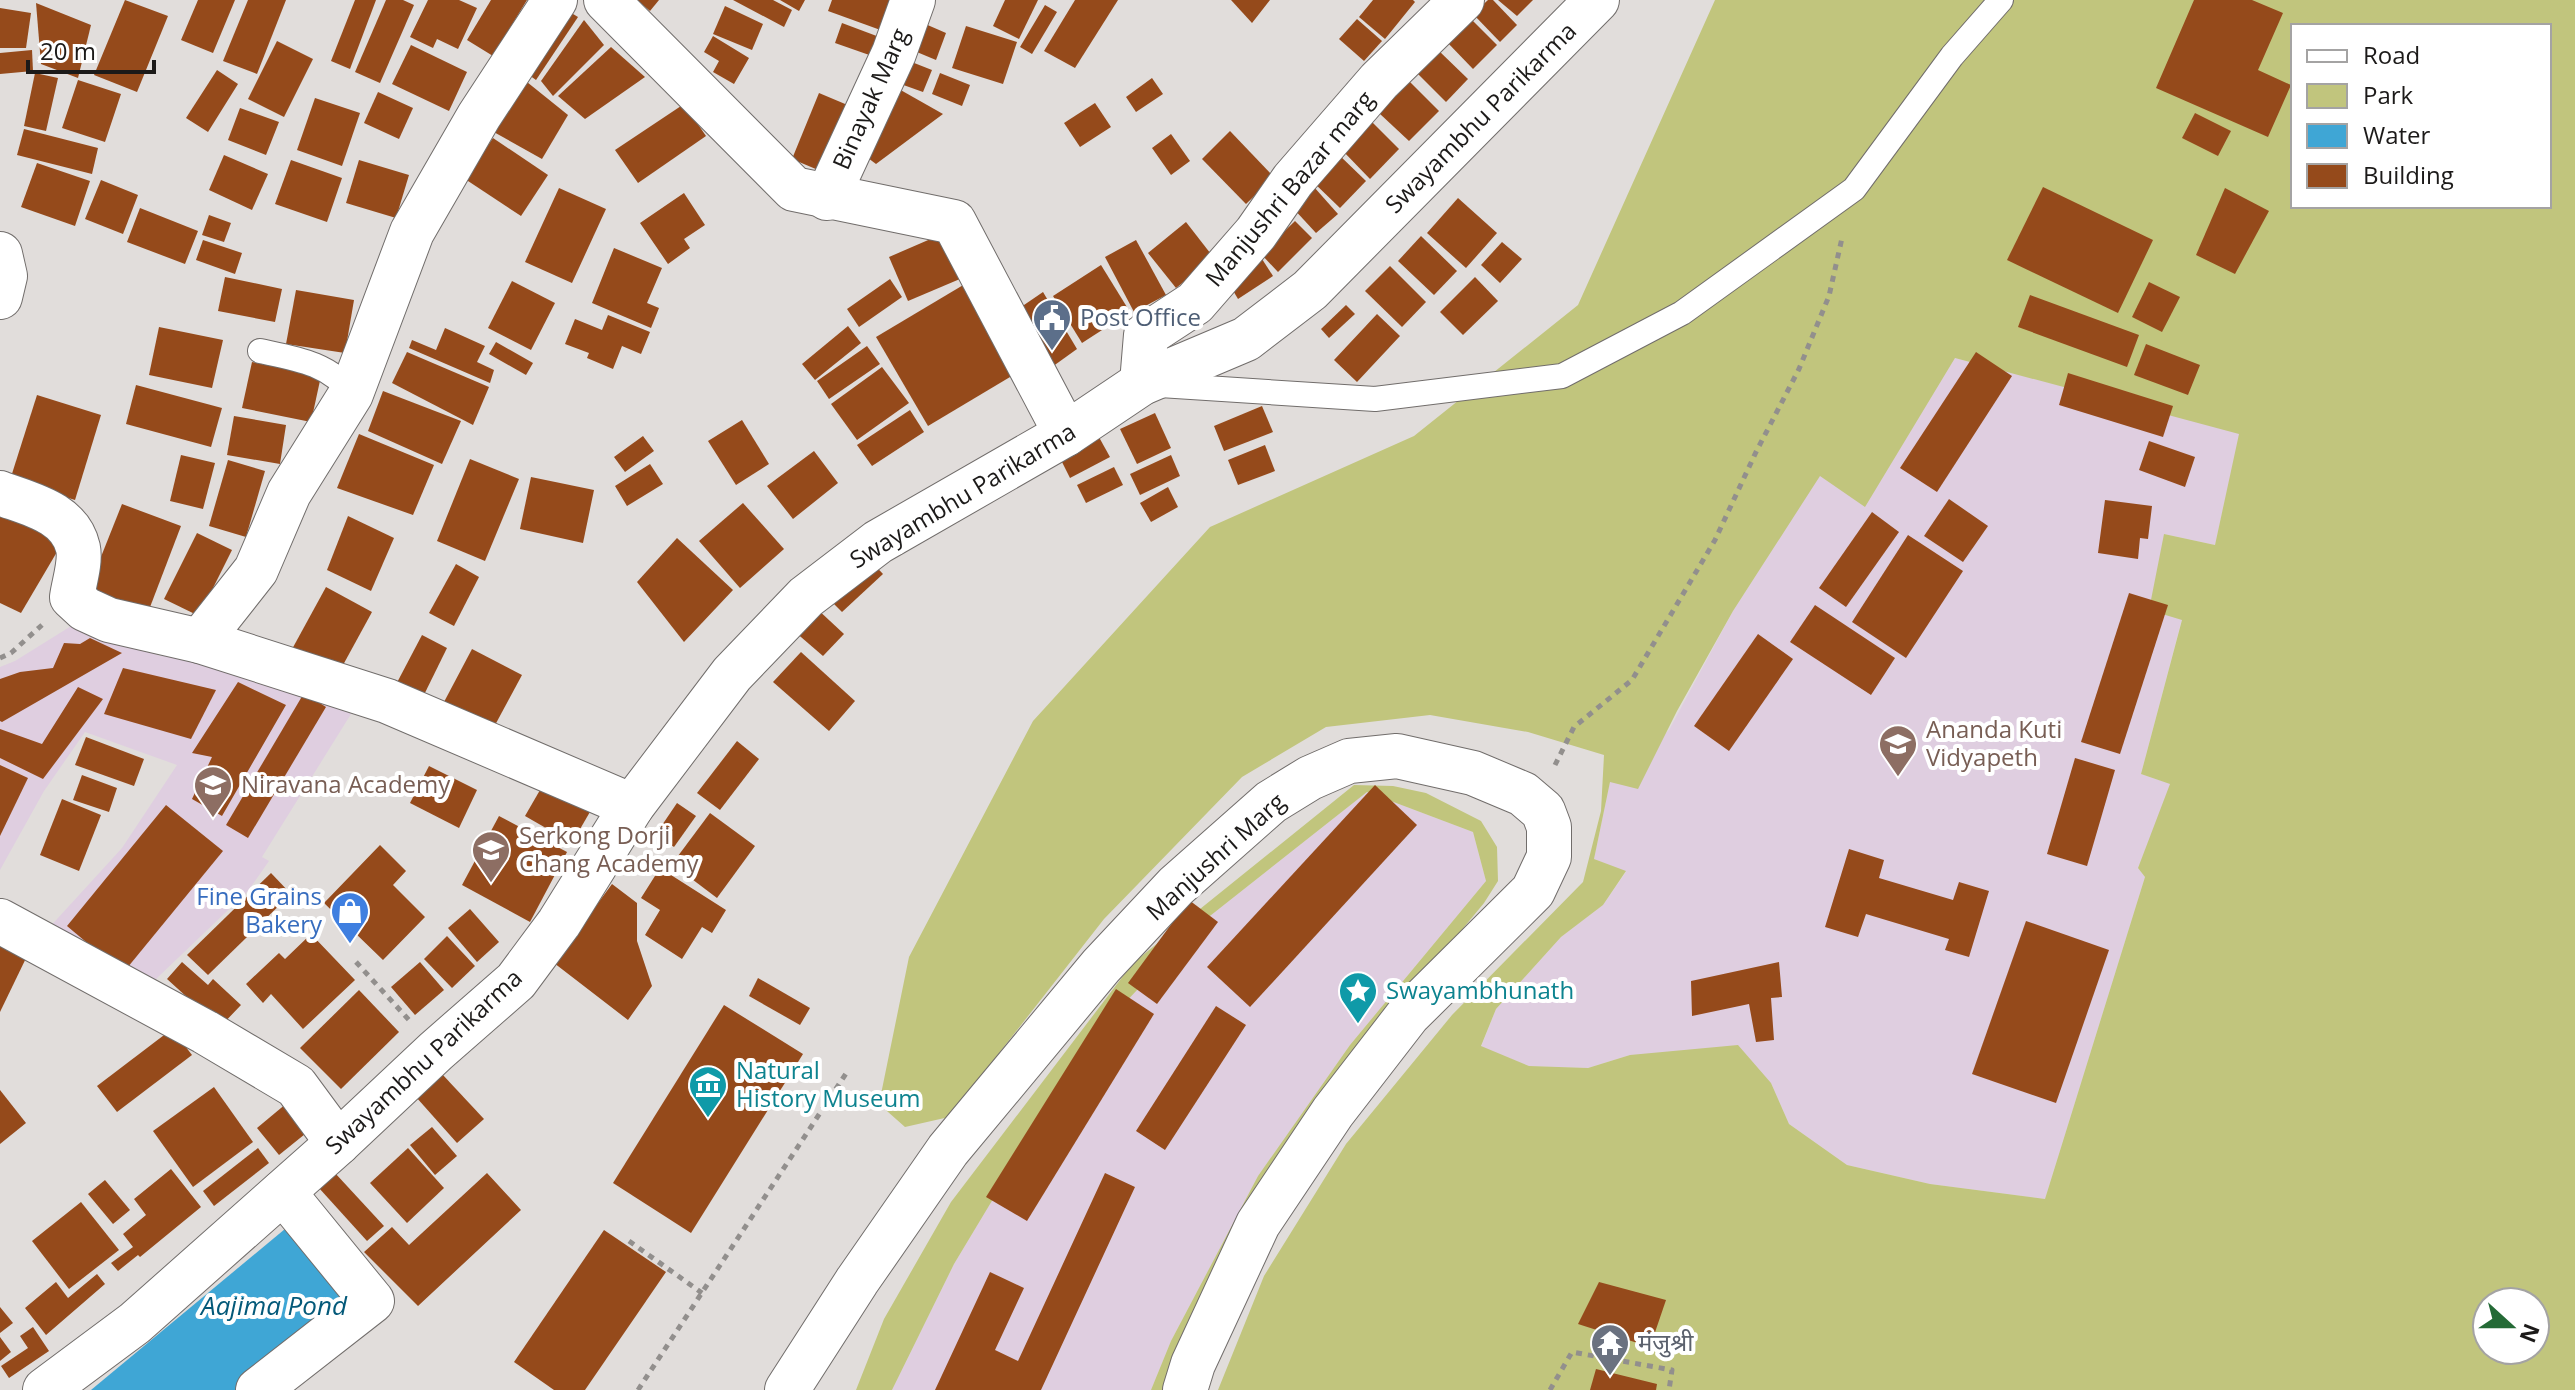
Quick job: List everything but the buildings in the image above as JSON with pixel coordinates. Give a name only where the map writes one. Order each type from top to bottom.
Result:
[{"type":"street","points":[[200,641],[256,570],[289,493],[351,394],[412,232],[479,116],[555,0]]},
{"type":"street","points":[[606,0],[794,189],[954,222],[1066,434]]},
{"type":"street","name":"Binayak Marg","points":[[827,198],[894,53],[913,0]]},
{"type":"street","name":"Manjushri Bazar marg","points":[[1142,383],[1146,335],[1195,303],[1256,233],[1293,180],[1379,81],[1462,0]]},
{"type":"street","name":"Swayambhu Parikarma","points":[[68,1383],[516,981],[559,923],[632,806],[732,674],[806,597],[878,542],[1066,434],[1142,383],[1246,339],[1310,290],[1588,4]]},
{"type":"street","points":[[0,254],[5,276],[0,297]]},
{"type":"street","points":[[0,493],[56,515],[70,529],[79,549],[72,597],[85,609],[109,620],[200,641],[387,701],[632,806]]},
{"type":"street","name":"Manjushri Marg","points":[[787,1390],[857,1281],[948,1150],[1101,966],[1176,886],[1271,802],[1310,778],[1349,761],[1397,756],[1473,773],[1523,794],[1543,811],[1549,827],[1549,857],[1533,891],[1408,1015],[1333,1112],[1258,1224],[1193,1364],[1185,1390]]},
{"type":"street","points":[[0,921],[205,1032],[296,1086],[338,1143]]},
{"type":"street","points":[[258,1390],[372,1301],[283,1192]]},
{"type":"lane","points":[[1142,383],[1375,399],[1562,376],[1682,313],[1854,189],[1952,56],[2001,0]]},
{"type":"lane","points":[[260,351],[310,362],[342,380],[351,394]]},
{"type":"path","points":[[1574,727],[1632,680],[1715,540],[1799,369],[1829,296],[1854,189]]},
{"type":"path","points":[[0,658],[11,653],[72,597]]},
{"type":"path","points":[[356,962],[436,1051]]},
{"type":"path","points":[[638,1390],[847,1072]]},
{"type":"path","points":[[629,1241],[702,1293]]},
{"type":"path","points":[[1550,1390],[1572,1352],[1672,1370],[1669,1390]]},
{"type":"shaded area","name":"Ananda Kuti Vidyapeth","points":[[1955,358],[2240,433],[2215,545],[2164,534],[2182,619],[2141,774],[2171,784],[2138,868],[2145,877],[2045,1199],[1930,1184],[1847,1165],[1789,1124],[1771,1083],[1630,1055],[1588,1068],[1529,1066],[1481,1047],[1496,1009],[1561,937],[1603,905],[1626,872],[1594,859],[1610,782],[1669,730],[1733,611],[1820,475],[1865,506]]},
{"type":"shaded area","name":"Niravana Academy","points":[[76,623],[160,656],[200,656],[320,693],[351,714],[262,857],[269,861],[248,891],[133,1001],[47,930],[122,848],[177,765],[85,732],[44,791],[0,870],[0,667]]},
{"type":"shaded area","points":[[1367,792],[1473,832],[1486,881],[1350,1045],[1258,1176],[1171,1341],[1151,1390],[892,1390],[954,1264],[1043,1116],[1123,1005],[1196,927]]},
{"type":"green space","points":[[1715,0],[2575,0],[2575,1390],[1218,1390],[1264,1276],[1346,1144],[1452,1015],[1583,882],[1601,811],[1604,755],[1528,732],[1430,715],[1326,727],[1242,777],[1104,919],[949,1117],[905,1127],[879,1104],[909,957],[1033,721],[1210,527],[1414,436],[1578,305]],"holes":[[[1955,358],[2239,434],[2215,545],[2164,534],[2149,610],[2182,620],[2141,774],[2170,784],[2138,868],[2145,877],[2045,1199],[1930,1184],[1847,1165],[1789,1124],[1771,1083],[1738,1045],[1630,1055],[1588,1068],[1529,1066],[1481,1046],[1496,1009],[1561,937],[1603,905],[1626,871],[1594,859],[1610,782],[1638,789],[1733,611],[1820,476],[1865,507]]]},
{"type":"green space","points":[[1354,785],[1393,786],[1426,793],[1481,821],[1497,847],[1498,881],[1484,903],[1343,1074],[1165,1390],[1151,1390],[1171,1341],[1258,1176],[1350,1045],[1486,881],[1473,832],[1367,792],[1196,927],[1123,1005],[1043,1116],[954,1264],[892,1390],[856,1390],[884,1319],[951,1202],[1133,963]]},
{"type":"water","name":"Aajima Pond","points":[[291,1224],[362,1304],[252,1390],[91,1390]]},
{"type":"place","name":"Post Office","points":[[1052,352]]},
{"type":"place","name":"Ananda Kuti Vidyapeth","points":[[1898,778]]},
{"type":"place","name":"Niravana Academy","points":[[213,819]]},
{"type":"place","name":"Serkong Dorji Chang Academy","points":[[491,884]]},
{"type":"place","name":"Fine Grains Bakery","points":[[350,945]]},
{"type":"place","name":"Swayambhunath","points":[[1358,1025]]},
{"type":"place","name":"Natural History Museum","points":[[708,1119]]},
{"type":"place","name":"मंजुश्री","points":[[1610,1377]]}]
